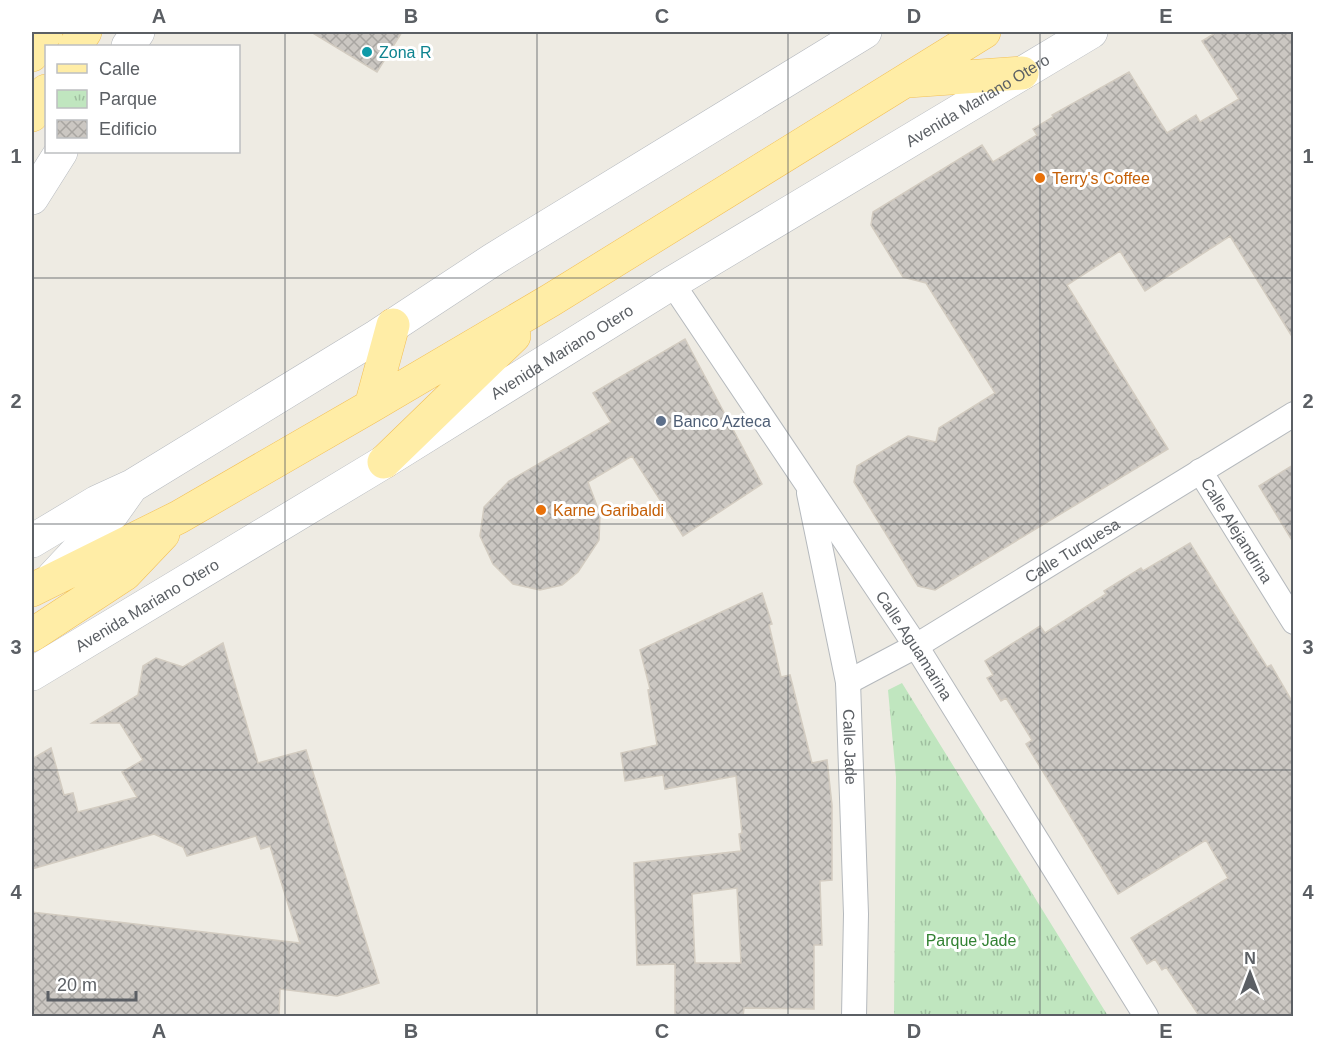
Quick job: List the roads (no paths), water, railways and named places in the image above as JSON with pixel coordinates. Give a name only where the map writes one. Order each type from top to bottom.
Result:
[{"type":"main road","points":[[32,55],[46,32]]},
{"type":"main road","points":[[76,45],[85,32]]},
{"type":"main road","points":[[129,45],[138,32]]},
{"type":"main road","points":[[32,541],[97,502],[132,486],[393,325],[494,259],[865,32]]},
{"type":"main road","name":"Avenida Mariano Otero","points":[[39,587],[179,517],[371,406],[551,300],[984,32]]},
{"type":"main road","name":"Avenida Mariano Otero","points":[[32,674],[384,462],[672,283],[1090,32]]},
{"type":"main road","points":[[903,81],[1022,74]]},
{"type":"main road","points":[[32,115],[45,94]]},
{"type":"main road","points":[[32,198],[60,153]]},
{"type":"main road","points":[[384,462],[551,300]]},
{"type":"main road","points":[[371,406],[393,325]]},
{"type":"main road","points":[[39,587],[105,522],[132,486]]},
{"type":"main road","name":"Avenida Mariano Otero","points":[[32,635],[125,574],[179,517]]},
{"type":"street","name":"Calle Aguamarina","points":[[672,283],[916,646],[1146,1017]]},
{"type":"street","name":"Calle Turquesa","points":[[848,682],[916,646],[1293,414]]},
{"type":"street","name":"Calle Alejandrina","points":[[1200,471],[1293,622]]},
{"type":"street","name":"Calle Jade","points":[[806,482],[848,682],[856,914],[854,1017]]},
{"type":"place","name":"Zona R","points":[[367,52]]},
{"type":"place","name":"Terry's Coffee","points":[[1040,178]]},
{"type":"place","name":"Banco Azteca","points":[[661,421]]},
{"type":"place","name":"Karne Garibaldi","points":[[541,510]]},
{"type":"park label","name":"Parque Jade","points":[[971,940]]}]
